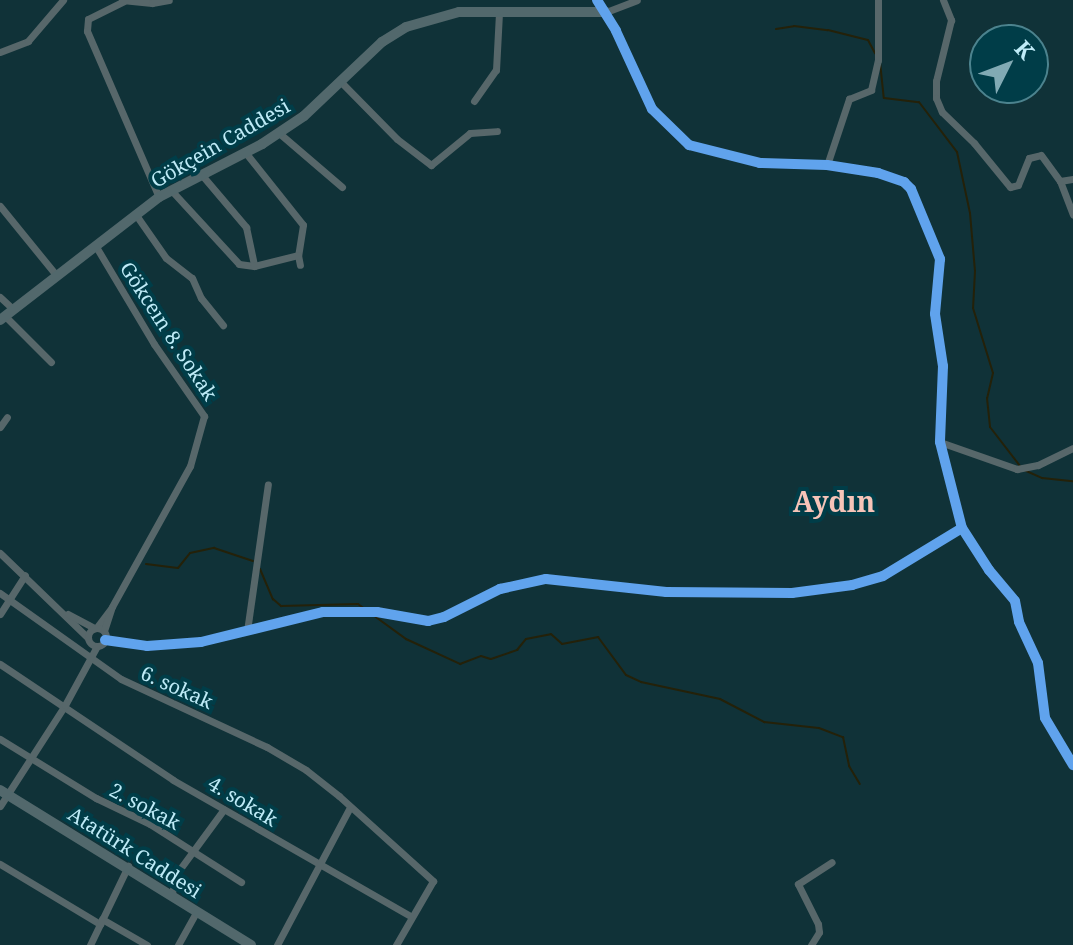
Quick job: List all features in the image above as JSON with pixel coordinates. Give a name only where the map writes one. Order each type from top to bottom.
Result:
[{"type":"street","points":[[0,52],[28,41],[63,0]]},
{"type":"street","points":[[159,197],[87,31],[88,19],[123,0],[169,0]]},
{"type":"street","points":[[597,0],[606,12],[652,109],[689,145],[760,163],[827,165],[878,173],[904,182],[911,189],[935,243],[942,273],[935,314],[943,366],[940,442],[962,528],[989,570],[1015,601],[1019,622],[1038,663],[1045,718],[1073,765]]},
{"type":"street","points":[[606,12],[637,0]]},
{"type":"street","points":[[827,165],[849,99],[871,90],[879,50],[878,0]]},
{"type":"street","points":[[943,0],[951,25],[936,81],[936,98],[942,112],[974,143],[1006,185],[1018,185],[1029,158],[1038,154],[1060,181],[1073,215]]},
{"type":"street","name":"Gökçein Caddesi","points":[[6,315],[159,197],[245,152],[304,116],[382,42],[406,27],[459,12],[606,12]]},
{"type":"street","points":[[474,101],[496,70],[499,13]]},
{"type":"street","points":[[340,81],[397,139],[431,165],[470,133],[497,131]]},
{"type":"street","points":[[279,133],[342,187]]},
{"type":"street","points":[[245,152],[303,225],[298,255],[300,265]]},
{"type":"street","points":[[201,174],[246,227],[254,266]]},
{"type":"street","points":[[1060,181],[1073,179]]},
{"type":"street","points":[[171,190],[234,260],[254,266],[298,255]]},
{"type":"street","points":[[0,206],[56,275]]},
{"type":"street","points":[[136,215],[166,258],[192,278],[201,298],[223,325]]},
{"type":"street","name":"Gökceın 8. Sokak","points":[[87,637],[100,632],[190,466],[204,416],[169,368],[95,245]]},
{"type":"street","points":[[0,297],[6,315],[51,362]]},
{"type":"street","points":[[0,427],[7,417]]},
{"type":"street","points":[[940,442],[1020,468],[1038,465],[1073,448]]},
{"type":"street","points":[[247,631],[268,484]]},
{"type":"street","points":[[66,613],[100,632],[147,646],[201,642],[323,612],[377,612],[428,621],[444,617],[500,589],[546,579],[666,592],[792,593],[852,585],[891,572],[962,528]]},
{"type":"street","points":[[0,553],[97,646]]},
{"type":"street","points":[[0,614],[25,575]]},
{"type":"street","name":"6. sokak","points":[[0,593],[92,659],[139,688],[267,747],[306,770],[433,881],[410,916]]},
{"type":"street","points":[[0,806],[4,792],[32,758],[92,659],[100,632]]},
{"type":"street","name":"4. sokak","points":[[0,664],[173,780],[410,916]]},
{"type":"street","name":"2. sokak","points":[[0,739],[241,882]]},
{"type":"street","name":"Atatürk Caddesi","points":[[4,792],[172,893],[250,945]]},
{"type":"street","points":[[277,945],[317,864],[350,807]]},
{"type":"street","points":[[172,893],[177,873],[224,809]]},
{"type":"street","points":[[811,945],[819,932],[818,924],[798,884],[832,862]]},
{"type":"street","points":[[0,864],[147,945]]},
{"type":"street","points":[[90,945],[128,866]]},
{"type":"street","points":[[178,945],[197,911]]},
{"type":"street","points":[[396,945],[410,916]]},
{"type":"waterway","points":[[776,29],[794,26],[828,30],[868,40],[875,53]]},
{"type":"waterway","points":[[880,62],[884,98],[919,102],[957,152],[970,213],[975,271],[973,308],[993,373],[987,398],[990,427],[1020,466]]},
{"type":"waterway","points":[[1024,470],[1042,478],[1073,481]]},
{"type":"waterway","points":[[146,564],[178,568],[190,553],[214,548],[253,561]]},
{"type":"waterway","points":[[260,569],[273,599],[281,606],[358,604],[365,609]]},
{"type":"waterway","points":[[373,615],[406,639],[460,664],[481,656],[491,659],[517,650],[526,639],[551,634],[562,644],[598,637],[626,675],[641,682],[720,699],[764,722],[819,728],[843,737],[849,766],[860,784]]},
{"type":"cycle path","points":[[597,0],[616,31],[652,109],[689,145],[760,163],[827,165],[878,173],[904,182],[911,189],[940,259],[935,314],[943,366],[940,442],[962,528],[989,570],[1015,601],[1019,622],[1038,663],[1045,718],[1073,765]]},
{"type":"cycle path","points":[[105,640],[147,646],[201,642],[323,612],[377,612],[428,621],[444,617],[500,589],[546,579],[666,592],[792,593],[852,585],[883,576],[962,528]]},
{"type":"district","name":"Aydın","points":[[834,501]]}]
